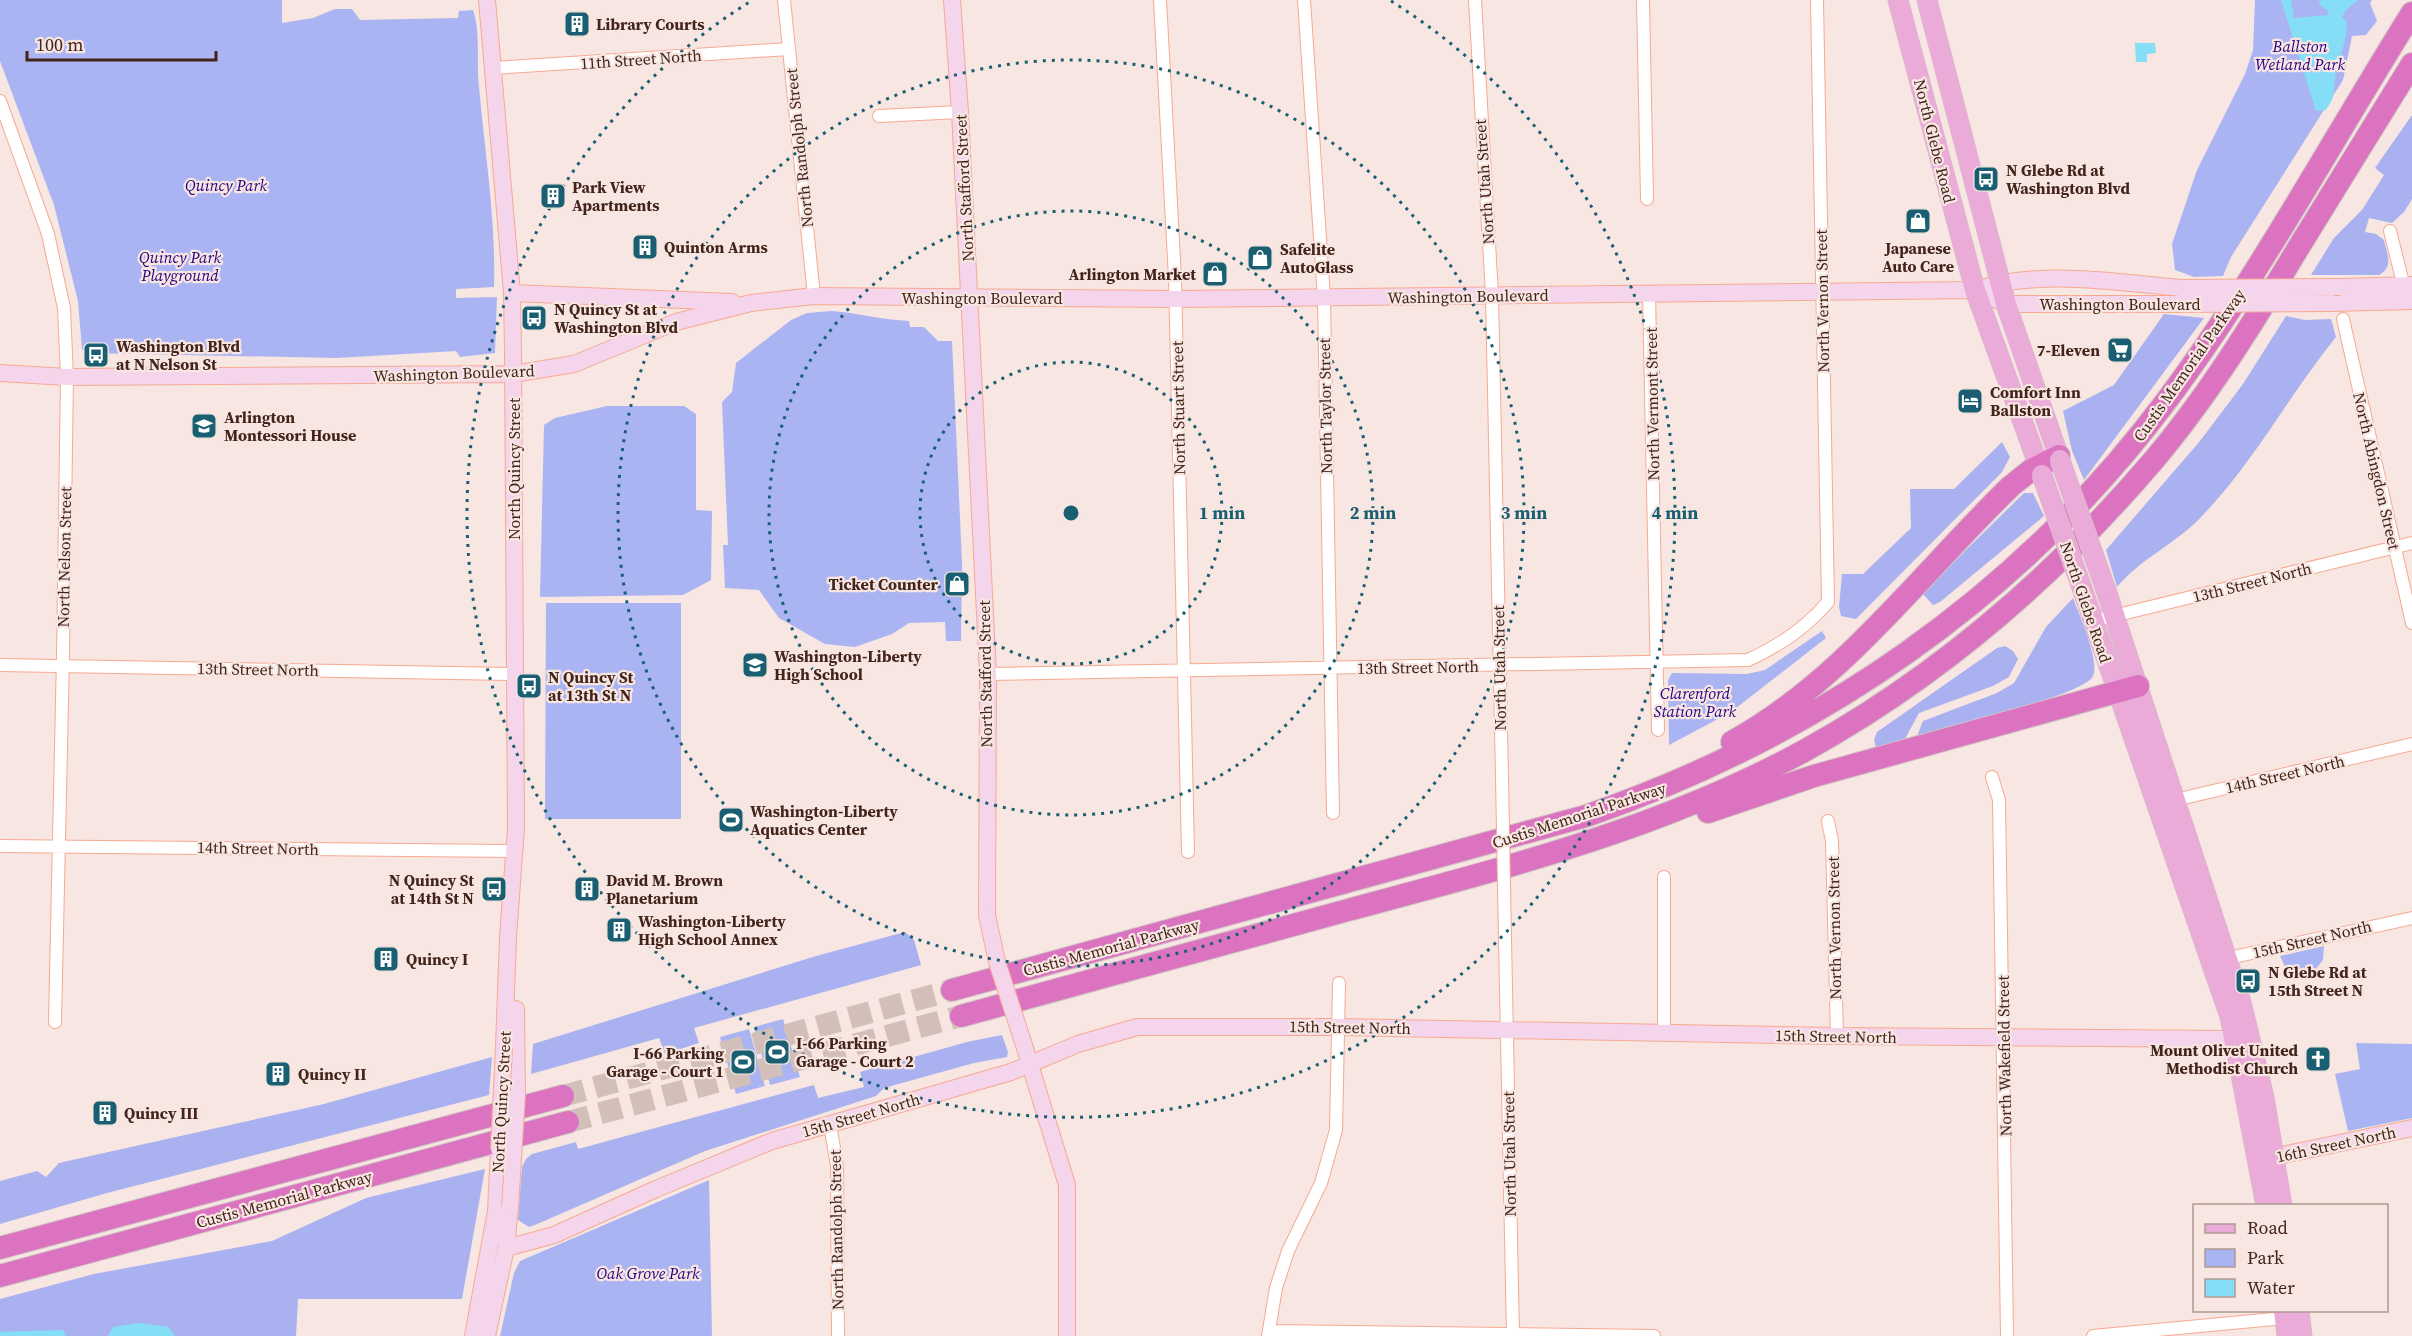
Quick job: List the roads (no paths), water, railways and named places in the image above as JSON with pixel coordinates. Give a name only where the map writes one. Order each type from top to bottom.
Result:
[{"type":"highway","name":"Custis Memorial Parkway","points":[[952,990],[1545,828],[1674,783],[1745,751],[1806,718],[1924,642],[2029,554],[2080,504],[2124,454],[2194,363],[2258,264],[2412,13]]},
{"type":"highway","name":"Custis Memorial Parkway","points":[[961,1016],[1412,893],[1614,834],[1741,782],[1806,750],[1873,709],[1929,671],[2002,614],[2091,530],[2181,427],[2239,345],[2412,64]]},
{"type":"highway","points":[[1545,828],[1718,750],[1779,712],[1844,658],[2022,476],[2050,464]]},
{"type":"highway","points":[[1412,893],[1511,877],[1544,868],[1814,776],[2128,689]]},
{"type":"highway","name":"Custis Memorial Parkway","points":[[0,1248],[563,1096]]},
{"type":"highway","name":"Custis Memorial Parkway","points":[[0,1276],[568,1122]]},
{"type":"main road","name":"North Quincy Street","points":[[487,0],[512,293],[515,859],[507,937],[510,1046],[517,1095],[487,1336]]},
{"type":"main road","name":"North Stafford Street","points":[[952,0],[960,112],[988,674],[987,915],[997,962],[1067,1185],[1067,1336]]},
{"type":"main road","name":"North Glebe Road","points":[[1898,0],[1975,290],[2115,615],[2128,689],[2221,960],[2243,1037],[2267,1159],[2281,1204]]},
{"type":"main road","name":"North Glebe Road","points":[[1928,0],[2006,304],[2091,615],[2128,689]]},
{"type":"main road","name":"Washington Boulevard","points":[[0,374],[66,377],[513,374],[574,364],[676,322],[751,303],[814,296],[1176,299],[1822,292],[1975,290],[2001,282],[2075,280],[2181,296],[2331,303],[2409,293]]},
{"type":"main road","name":"Washington Boulevard","points":[[1975,290],[2006,304],[2340,287],[2409,293]]},
{"type":"main road","points":[[512,293],[751,303]]},
{"type":"main road","name":"15th Street North","points":[[497,1249],[554,1235],[772,1141],[1030,1065],[1078,1044],[1137,1027],[1337,1026],[1837,1036],[2243,1037]]},
{"type":"main road","name":"16th Street North","points":[[2267,1159],[2412,1128]]},
{"type":"main road","name":"North Glebe Road","points":[[2266,1204],[2267,1159]]},
{"type":"main road","name":"North Quincy Street","points":[[473,1336],[497,1249]]},
{"type":"main road","points":[[2289,1319],[2302,1336]]},
{"type":"street","name":"North Randolph Street","points":[[784,0],[814,296]]},
{"type":"street","name":"North Stuart Street","points":[[1160,0],[1176,299],[1188,852]]},
{"type":"street","name":"North Taylor Street","points":[[1304,0],[1324,298],[1333,813]]},
{"type":"street","name":"North Utah Street","points":[[1475,0],[1492,295],[1508,1030],[1512,1335]]},
{"type":"street","points":[[1643,0],[1647,199]]},
{"type":"street","name":"North Vernon Street","points":[[1817,0],[1828,602]]},
{"type":"street","name":"11th Street North","points":[[493,68],[789,49]]},
{"type":"street","name":"North Nelson Street","points":[[0,101],[48,234],[64,308],[66,377],[63,666],[55,1022]]},
{"type":"street","points":[[879,116],[960,112]]},
{"type":"street","points":[[2390,231],[2409,293]]},
{"type":"street","name":"North Vermont Street","points":[[1649,294],[1659,730]]},
{"type":"street","name":"North Abingdon Street","points":[[2343,319],[2412,623]]},
{"type":"street","name":"13th Street North","points":[[2091,615],[2115,615],[2412,543]]},
{"type":"street","name":"13th Street North","points":[[988,674],[1748,660],[1772,649],[1811,622],[1828,602]]},
{"type":"street","name":"13th Street North","points":[[0,665],[515,674]]},
{"type":"street","name":"14th Street North","points":[[2165,802],[2412,744]]},
{"type":"street","name":"North Wakefield Street","points":[[1992,777],[1999,800],[2007,1336]]},
{"type":"street","name":"North Vernon Street","points":[[1828,821],[1833,841],[1837,1036]]},
{"type":"street","name":"14th Street North","points":[[0,846],[515,859]]},
{"type":"street","points":[[1664,877],[1664,1033]]},
{"type":"street","name":"15th Street North","points":[[2221,960],[2412,918]]},
{"type":"street","points":[[1339,983],[1336,1130],[1321,1184],[1285,1260],[1276,1288],[1269,1333],[1654,1336]]},
{"type":"street","name":"North Randolph Street","points":[[830,1124],[837,1166],[838,1336]]},
{"type":"street","points":[[2093,1336],[2289,1319]]},
{"type":"water","points":[[2281,0],[2291,0],[2294,18],[2329,15],[2328,11],[2320,5],[2319,0],[2358,0],[2345,11],[2342,17],[2347,21],[2345,38],[2336,71],[2333,98],[2326,110],[2316,111]]},
{"type":"water","points":[[2135,43],[2155,43],[2156,53],[2147,54],[2147,62],[2136,62]]},
{"type":"water","points":[[138,1323],[169,1327],[175,1336],[108,1336],[113,1327]]},
{"type":"water","points":[[63,1330],[66,1336],[0,1336],[0,1332]]},
{"type":"tunnel","points":[[563,1096],[952,990]]},
{"type":"tunnel","points":[[568,1122],[961,1016]]},
{"type":"place","name":"Library Courts","points":[[577,24]]},
{"type":"place","name":"N Glebe Rd at Washington Blvd","points":[[1986,179]]},
{"type":"place","name":"Park View Apartments","points":[[553,196]]},
{"type":"place","name":"Japanese Auto Care","points":[[1918,221]]},
{"type":"place","name":"Quinton Arms","points":[[645,247]]},
{"type":"place","name":"Safelite AutoGlass","points":[[1260,258]]},
{"type":"place","name":"Arlington Market","points":[[1215,274]]},
{"type":"place","name":"N Quincy St at Washington Blvd","points":[[534,318]]},
{"type":"place","name":"7-Eleven","points":[[2120,350]]},
{"type":"place","name":"Washington Blvd at N Nelson St","points":[[96,355]]},
{"type":"place","name":"Comfort Inn Ballston","points":[[1970,401]]},
{"type":"place","name":"Arlington Montessori House","points":[[204,426]]},
{"type":"place","name":"Ticket Counter","points":[[957,584]]},
{"type":"place","name":"Washington-Liberty High School","points":[[755,665]]},
{"type":"place","name":"N Quincy St at 13th St N","points":[[529,686]]},
{"type":"place","name":"Washington-Liberty Aquatics Center","points":[[731,820]]},
{"type":"place","name":"N Quincy St at 14th St N","points":[[494,889]]},
{"type":"place","name":"David M. Brown Planetarium","points":[[587,889]]},
{"type":"place","name":"Washington-Liberty High School Annex","points":[[619,930]]},
{"type":"place","name":"Quincy I","points":[[386,959]]},
{"type":"place","name":"N Glebe Rd at 15th Street N","points":[[2248,981]]},
{"type":"place","name":"I-66 Parking Garage - Court 2","points":[[777,1052]]},
{"type":"place","name":"Mount Olivet United Methodist Church","points":[[2318,1059]]},
{"type":"place","name":"I-66 Parking Garage - Court 1","points":[[743,1062]]},
{"type":"place","name":"Quincy II","points":[[278,1074]]},
{"type":"place","name":"Quincy III","points":[[105,1113]]},
{"type":"park label","name":"Ballston Wetland Park","points":[[2300,55]]},
{"type":"park label","name":"Quincy Park","points":[[226,185]]},
{"type":"park label","name":"Quincy Park Playground","points":[[180,266]]},
{"type":"park label","name":"Clarenford Station Park","points":[[1695,702]]},
{"type":"park label","name":"Oak Grove Park","points":[[648,1273]]}]
